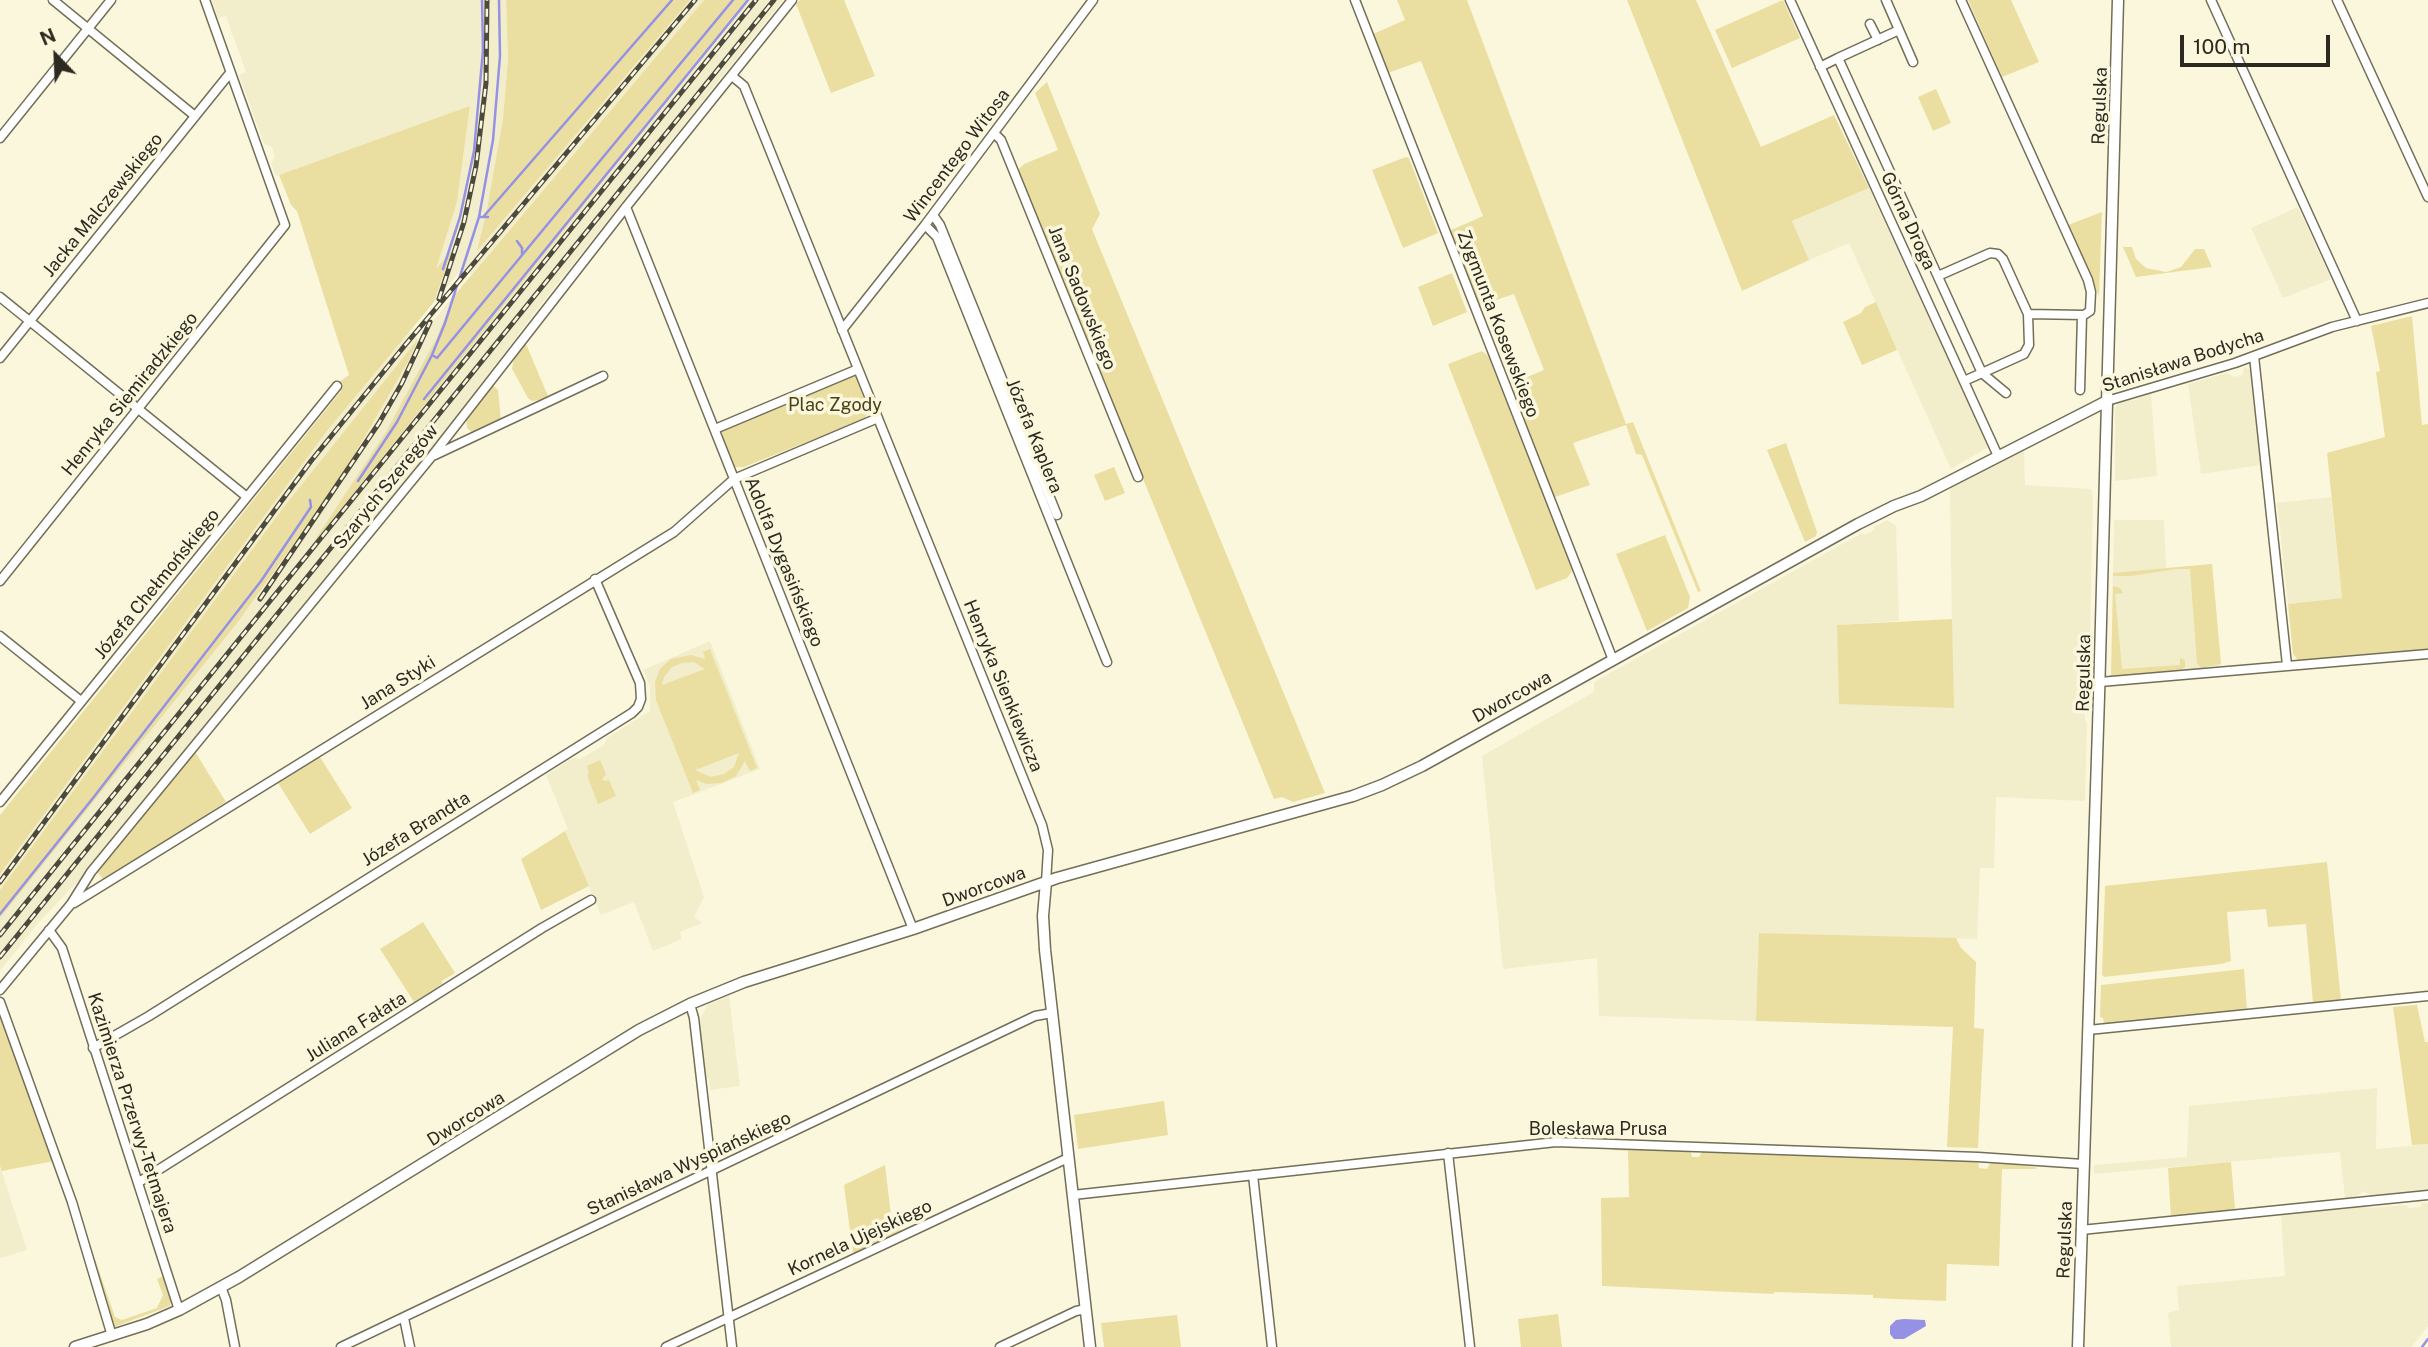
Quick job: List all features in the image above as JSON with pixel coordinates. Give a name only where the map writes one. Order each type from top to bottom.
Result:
[{"type":"street","points":[[53,0],[195,116]]},
{"type":"street","points":[[0,138],[111,0]]},
{"type":"street","points":[[205,0],[230,73]]},
{"type":"street","name":"Szarych Szeregów","points":[[0,990],[71,904],[91,872],[432,456],[792,0]]},
{"type":"street","name":"Wincentego Witosa","points":[[842,330],[933,215],[1093,0]]},
{"type":"street","name":"Zygmunta Kosewskiego","points":[[1355,0],[1613,660]]},
{"type":"street","name":"Górna Droga","points":[[1790,0],[1998,456]]},
{"type":"street","points":[[1885,0],[1913,62]]},
{"type":"street","points":[[1961,0],[2088,280],[2091,292],[2090,311],[2082,316],[2028,314]]},
{"type":"street","name":"Regulska","points":[[2078,1347],[2100,682],[2118,0]]},
{"type":"street","points":[[2211,0],[2357,321]]},
{"type":"street","points":[[2337,0],[2428,197]]},
{"type":"street","points":[[1870,24],[1878,40]]},
{"type":"street","points":[[1820,67],[1899,30]]},
{"type":"street","points":[[1838,58],[1982,373],[2006,393]]},
{"type":"street","name":"Jacka Malczewskiego","points":[[0,358],[230,73]]},
{"type":"street","name":"Henryka Siemiradzkiego","points":[[0,582],[285,225],[230,73]]},
{"type":"street","name":"Henryka Sienkiewicza","points":[[732,76],[744,86],[1042,825],[1048,850],[1043,928],[1090,1347]]},
{"type":"street","name":"Jana Sadowskiego","points":[[994,133],[1001,141],[1138,477]]},
{"type":"street","name":"Adolfa Dygasińskiego","points":[[626,207],[913,929]]},
{"type":"street","name":"Józefa Kaplera","points":[[933,215],[940,225],[1057,515]]},
{"type":"street","name":"Józefa Kaplera","points":[[925,225],[937,237],[1107,662]]},
{"type":"street","points":[[1938,276],[1987,254],[1998,254],[2003,259],[2028,314],[2027,351],[1964,381]]},
{"type":"street","points":[[0,296],[247,497]]},
{"type":"street","name":"Stanisława Bodycha","points":[[1921,496],[2107,401],[2254,356],[2306,336],[2428,303]]},
{"type":"street","points":[[2080,390],[2082,316]]},
{"type":"street","points":[[2254,356],[2287,665]]},
{"type":"street","points":[[715,429],[858,369]]},
{"type":"street","points":[[432,456],[603,376]]},
{"type":"street","name":"Józefa Chełmońskiego","points":[[0,802],[337,386]]},
{"type":"street","points":[[734,479],[878,418]]},
{"type":"street","name":"Jana Styki","points":[[71,904],[674,532],[734,479]]},
{"type":"street","name":"Dworcowa","points":[[75,1347],[179,1310],[221,1287],[639,1030],[690,1004],[744,982],[913,929],[1046,882],[1369,791],[1422,766],[1846,530],[1921,496]]},
{"type":"street","name":"Józefa Brandta","points":[[93,1048],[149,1016],[632,713],[641,699],[640,683],[596,579]]},
{"type":"street","points":[[0,636],[81,701]]},
{"type":"street","points":[[2100,682],[2428,654]]},
{"type":"street","name":"Juliana Fałata","points":[[139,1182],[542,928],[591,900]]},
{"type":"street","name":"Kazimierza Przerwy-Tetmajera","points":[[49,930],[58,940],[62,951],[179,1310]]},
{"type":"street","points":[[2088,1030],[2428,996]]},
{"type":"street","points":[[0,1002],[72,1202],[112,1336]]},
{"type":"street","points":[[690,1004],[694,1018],[732,1347]]},
{"type":"street","name":"Stanisława Wyspiańskiego","points":[[341,1347],[1035,1016],[1052,1013]]},
{"type":"street","name":"Bolesława Prusa","points":[[1073,1195],[1556,1142],[1978,1157],[2083,1164]]},
{"type":"street","points":[[1448,1153],[1470,1347]]},
{"type":"street","name":"Kornela Ujejskiego","points":[[666,1347],[1068,1158]]},
{"type":"street","points":[[1253,1175],[1272,1347]]},
{"type":"street","points":[[2081,1230],[2428,1195]]},
{"type":"street","points":[[221,1287],[235,1347]]},
{"type":"street","points":[[1000,1347],[1076,1311],[1086,1309]]},
{"type":"street","points":[[404,1318],[410,1347]]},
{"type":"shaded area","points":[[212,0],[506,0],[508,58],[503,120],[478,249],[690,0],[704,0],[471,275],[462,269],[434,302],[451,254],[435,271],[457,202],[470,107],[276,176],[271,163],[275,157],[272,147],[264,144],[239,75],[246,72],[226,16],[218,18]]},
{"type":"shaded area","points":[[748,0],[783,0],[550,293],[389,504],[87,872],[39,922],[0,971],[0,918],[238,622],[344,473],[408,362],[416,342],[283,508],[0,890],[0,874],[327,431],[409,332],[418,339],[453,297],[414,383],[386,432],[318,537]]},
{"type":"shaded area","points":[[1869,188],[1988,447],[1951,469],[1849,243],[1809,260],[1792,221]]},
{"type":"shaded area","points":[[2298,207],[2331,279],[2283,298],[2251,228]]},
{"type":"shaded area","points":[[2244,367],[2251,370],[2261,465],[2201,474],[2188,384],[2227,373],[2234,377],[2243,375]]},
{"type":"shaded area","points":[[2151,393],[2157,476],[2115,481],[2115,409],[2118,402],[2130,399],[2133,401]]},
{"type":"shaded area","points":[[2024,450],[2025,485],[2091,489],[2093,495],[2090,637],[2087,638],[2088,707],[2085,708],[2085,801],[1996,797],[1994,868],[1980,868],[1977,939],[1760,933],[1756,1021],[1599,1016],[1597,958],[1503,969],[1482,756],[1594,692],[1594,682],[1862,533],[1865,535],[1887,520],[1896,526],[1899,621],[1837,625],[1953,708],[1950,488]]},
{"type":"shaded area","points":[[2331,497],[2342,598],[2288,604],[2277,503]]},
{"type":"shaded area","points":[[2114,520],[2164,520],[2166,568],[2212,564],[2221,666],[2111,678]]},
{"type":"shaded area","points":[[710,641],[760,769],[673,802],[704,897],[694,917],[702,923],[680,932],[682,939],[653,951],[634,902],[601,915],[565,831],[568,829],[546,775],[573,758],[580,759],[604,745],[607,738],[650,711],[650,686],[643,670]]},
{"type":"shaded area","points":[[729,996],[740,1086],[710,1090],[709,1079],[705,1077],[699,1023],[707,1005]]},
{"type":"shaded area","points":[[2377,1088],[2376,1149],[2428,1144],[2428,1190],[2372,1197],[2365,1191],[2353,1198],[2345,1198],[2340,1152],[2094,1174],[2094,1165],[2187,1157],[2189,1106]]},
{"type":"shaded area","points":[[0,1166],[27,1250],[0,1258]]},
{"type":"shaded area","points":[[2421,1203],[2428,1203],[2428,1326],[2411,1347],[2171,1347],[2168,1313],[2179,1310],[2177,1286],[2285,1276],[2281,1215],[2367,1206],[2407,1205],[2410,1208],[2421,1207]]},
{"type":"shaded area","points":[[1896,1320],[1925,1320],[1926,1326],[1904,1339],[1894,1339],[1890,1334],[1890,1326]]},
{"type":"green space","points":[[506,0],[690,0],[477,251],[503,119],[508,58]]},
{"type":"green space","points":[[704,0],[748,0],[309,549],[386,432],[437,337],[453,297]]},
{"type":"green space","points":[[800,0],[844,0],[875,76],[831,93],[796,4]]},
{"type":"green space","points":[[1397,0],[1467,0],[1626,424],[1633,422],[1701,591],[1698,592],[1642,455],[1636,454],[1626,425],[1573,443],[1590,485],[1552,498],[1508,388],[1510,384],[1544,370],[1514,294],[1478,306],[1449,231],[1483,216],[1421,61],[1388,73],[1373,34],[1405,20]]},
{"type":"green space","points":[[1627,0],[1696,0],[1761,147],[1834,115],[1869,188],[1792,221],[1809,260],[1742,291]]},
{"type":"green space","points":[[1783,0],[1800,38],[1732,68],[1715,30]]},
{"type":"green space","points":[[1968,0],[2011,0],[2039,62],[2002,77]]},
{"type":"green space","points":[[1047,82],[1100,214],[1092,229],[1325,793],[1293,802],[1282,797],[1274,799],[1017,171],[1024,164],[1058,150],[1035,93]]},
{"type":"green space","points":[[1936,89],[1951,123],[1933,131],[1918,97]]},
{"type":"green space","points":[[470,106],[457,202],[436,269],[452,251],[434,302],[327,431],[0,874],[0,815],[341,391],[339,382],[349,375],[297,211],[291,205],[279,175]]},
{"type":"green space","points":[[1409,158],[1438,233],[1403,248],[1372,170]]},
{"type":"green space","points":[[2102,212],[2099,296],[2068,225]]},
{"type":"green space","points":[[2123,247],[2132,247],[2136,259],[2146,268],[2166,272],[2181,267],[2195,249],[2204,249],[2212,267],[2136,277]]},
{"type":"green space","points":[[1452,273],[1467,312],[1433,326],[1418,287]]},
{"type":"green space","points":[[1876,302],[1897,350],[1862,365],[1843,322]]},
{"type":"green space","points":[[2412,316],[2422,425],[2428,424],[2428,649],[2298,660],[2293,654],[2288,604],[2342,598],[2327,453],[2385,437],[2376,372],[2380,371],[2371,326]]},
{"type":"green space","points":[[418,339],[408,362],[344,473],[238,622],[0,918],[0,890],[283,508]]},
{"type":"green space","points":[[526,344],[548,396],[539,400],[532,401],[528,398],[512,369],[514,358]]},
{"type":"green space","points":[[1482,351],[1488,356],[1573,570],[1567,578],[1536,590],[1448,364]]},
{"type":"green space","name":"Plac Zgody","points":[[852,373],[869,412],[864,419],[744,467],[735,467],[721,434],[722,430]]},
{"type":"green space","points":[[493,385],[498,390],[501,421],[474,434],[467,428],[466,417]]},
{"type":"green space","points":[[1786,443],[1817,532],[1816,536],[1805,542],[1767,450]]},
{"type":"green space","points":[[1114,467],[1125,493],[1105,501],[1094,475]]},
{"type":"green space","points":[[1665,535],[1690,597],[1688,608],[1647,631],[1616,554]]},
{"type":"green space","points":[[2212,564],[2221,664],[2201,668],[2197,663],[2190,569],[2130,576],[2113,576],[2113,573]]},
{"type":"green space","points":[[2113,586],[2120,588],[2123,593],[2115,594],[2122,669],[2180,665],[2180,658],[2185,660],[2185,667],[2178,672],[2111,678]]},
{"type":"green space","points":[[1952,619],[1954,708],[1839,704],[1837,625]]},
{"type":"green space","points":[[710,649],[757,768],[750,771],[745,761],[736,776],[722,783],[706,784],[696,780],[700,790],[693,793],[656,700],[655,682],[660,669],[671,659],[691,655],[705,659],[703,652]],"holes":[[[694,662],[705,669],[662,685],[664,677],[672,667]],[[739,753],[734,767],[724,774],[711,777],[695,770]]]},
{"type":"green space","points":[[194,750],[226,802],[104,880],[96,871]]},
{"type":"green space","points":[[320,757],[352,808],[310,834],[278,783]]},
{"type":"green space","points":[[600,760],[606,774],[602,779],[609,780],[616,796],[598,804],[587,775],[587,766]]},
{"type":"green space","points":[[565,831],[589,886],[541,910],[521,859]]},
{"type":"green space","points":[[2327,862],[2341,1000],[2313,1003],[2306,924],[2268,927],[2266,909],[2227,912],[2231,961],[2104,977],[2102,974],[2105,886]]},
{"type":"green space","points":[[423,922],[455,973],[414,1002],[380,949]]},
{"type":"green space","points":[[1759,933],[1956,938],[1961,948],[1976,962],[1974,1028],[1984,1029],[1978,1148],[1947,1147],[1953,1027],[1756,1021]]},
{"type":"green space","points":[[2244,969],[2247,1010],[2107,1024],[2100,1017],[2101,985]]},
{"type":"green space","points":[[2417,1005],[2425,1042],[2428,1042],[2428,1144],[2412,1145],[2393,1007]]},
{"type":"green space","points":[[0,1014],[54,1161],[2,1171],[0,1166]]},
{"type":"green space","points":[[1164,1101],[1168,1135],[1078,1149],[1074,1115]]},
{"type":"green space","points":[[1613,1148],[1690,1149],[1692,1157],[1699,1157],[1703,1150],[1978,1161],[1979,1168],[1987,1169],[1991,1162],[2037,1169],[2002,1169],[1999,1266],[1947,1264],[1946,1301],[1873,1298],[1873,1295],[1774,1294],[1602,1286],[1601,1198],[1629,1197],[1628,1151]]},
{"type":"green space","points":[[2231,1162],[2235,1209],[2171,1217],[2168,1168]]},
{"type":"green space","points":[[885,1165],[892,1224],[898,1223],[901,1230],[853,1254],[844,1185]]},
{"type":"green space","points":[[75,1201],[115,1317],[122,1320],[157,1308],[163,1295],[157,1279],[161,1277],[164,1277],[171,1299],[170,1306],[114,1327],[111,1324]]},
{"type":"green space","points":[[1558,1314],[1562,1347],[1521,1347],[1518,1319]]},
{"type":"green space","points":[[1177,1315],[1181,1347],[1104,1347],[1101,1323]]},
{"type":"waterway","points":[[443,269],[460,217],[474,151],[483,50],[482,0]]},
{"type":"waterway","points":[[488,217],[479,217],[493,140],[500,56],[499,0]]},
{"type":"waterway","points":[[484,216],[672,0]]},
{"type":"waterway","points":[[432,355],[437,358],[733,0]]},
{"type":"waterway","points":[[424,399],[748,0]]},
{"type":"waterway","points":[[358,481],[397,422],[432,355],[479,217]]},
{"type":"waterway","points":[[517,241],[522,248],[522,254]]},
{"type":"waterway","points":[[0,914],[261,581],[311,507],[310,500]]},
{"type":"waterway","points":[[2422,1347],[2428,1339]]},
{"type":"railway","points":[[439,299],[464,222],[476,166],[486,83],[487,0]]},
{"type":"railway","points":[[0,882],[311,461],[695,0]]},
{"type":"railway","points":[[0,935],[756,0]]},
{"type":"railway","points":[[0,957],[774,0]]},
{"type":"railway","points":[[260,599],[379,423],[402,383],[430,322]]}]
